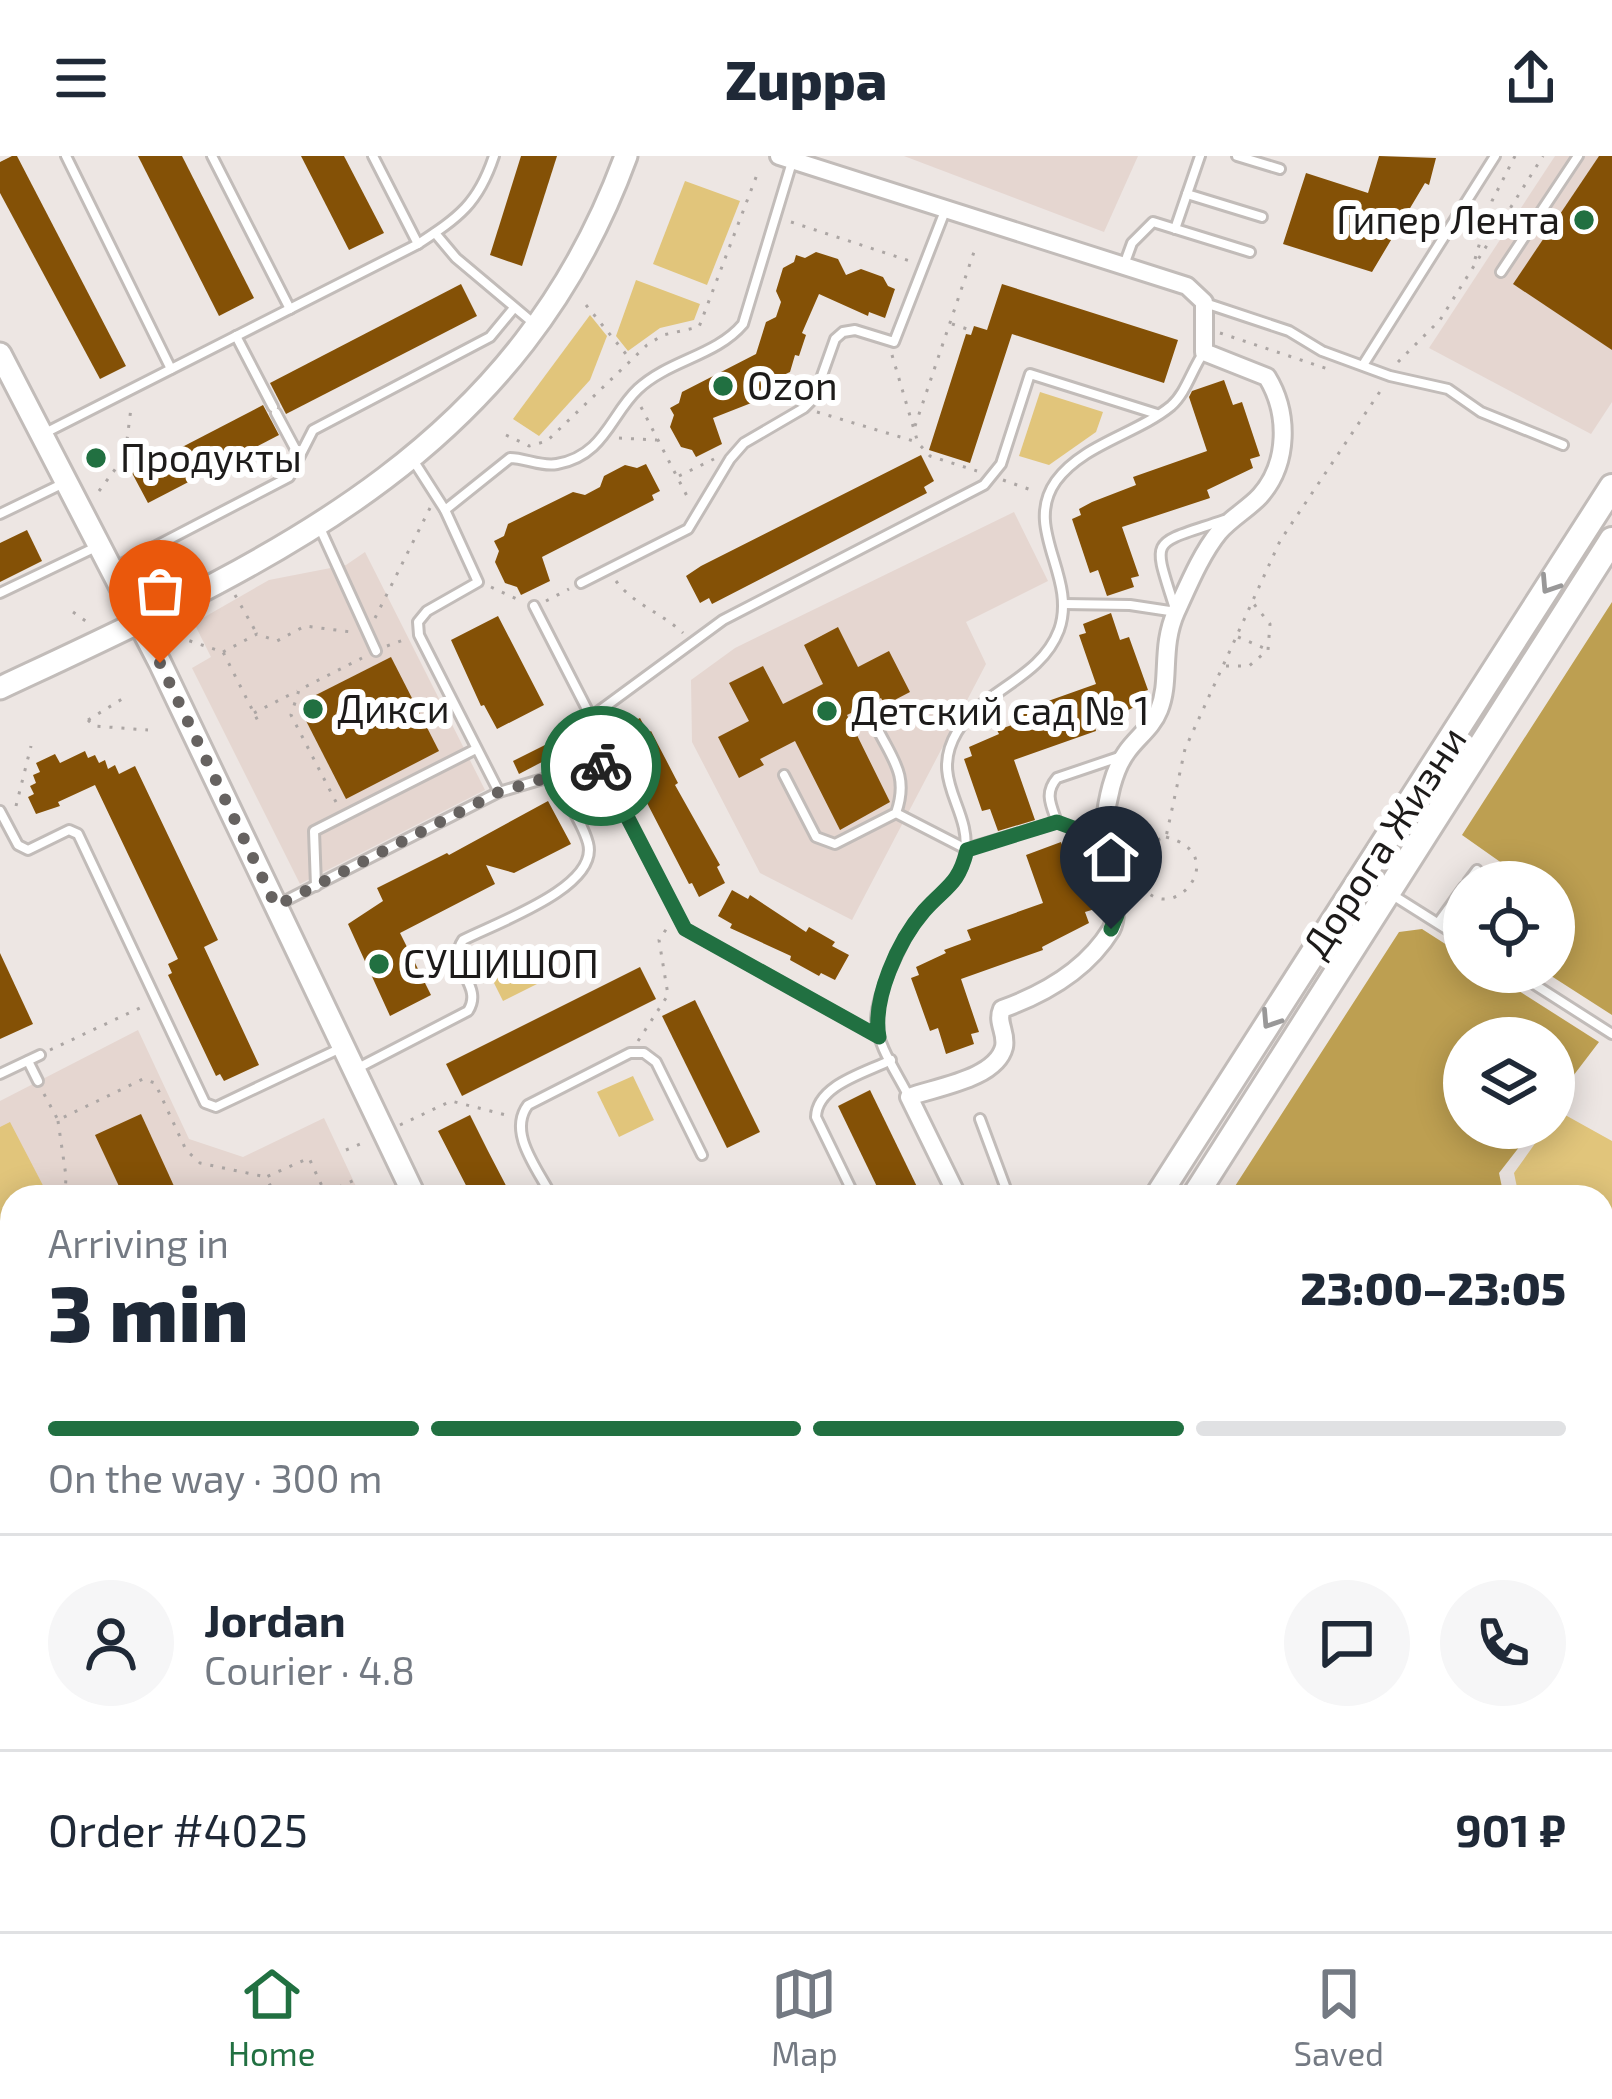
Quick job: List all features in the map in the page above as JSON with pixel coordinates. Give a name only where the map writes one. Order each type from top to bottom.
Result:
[{"type":"main road","name":"Дорога Жизни","points":[[1165,1185],[1612,487]]},
{"type":"main road","name":"Дорога Жизни","points":[[1202,1185],[1612,540]]},
{"type":"street","points":[[0,688],[138,624],[319,524],[412,460],[470,405],[537,326],[578,264],[626,156]]},
{"type":"street","points":[[786,158],[1187,286],[1204,302],[1204,352],[1267,376],[1280,407],[1283,442],[1279,463],[1270,483],[1206,552],[1166,637],[1160,708],[1150,727],[1123,756],[1103,839],[1117,915],[1111,929],[1064,979],[999,1012],[1004,1047],[987,1070],[909,1096],[952,1185]]},
{"type":"street","points":[[0,355],[138,624],[409,1185]]},
{"type":"lane","points":[[65,156],[171,369]]},
{"type":"lane","points":[[212,156],[290,309]]},
{"type":"lane","points":[[373,156],[418,244]]},
{"type":"lane","points":[[41,435],[418,244],[465,211],[483,190],[494,156]]},
{"type":"lane","points":[[1174,229],[1200,156]]},
{"type":"lane","points":[[1237,156],[1280,169]]},
{"type":"lane","points":[[1363,365],[1495,156]]},
{"type":"lane","points":[[1501,272],[1578,156]]},
{"type":"lane","points":[[445,510],[510,458],[558,464],[604,437],[634,392],[647,381],[731,338],[743,324],[778,218],[786,158]]},
{"type":"lane","points":[[1187,194],[1262,217]]},
{"type":"lane","points":[[581,583],[688,529],[730,459],[745,443],[814,398],[835,339],[843,332],[855,330],[888,342],[898,337],[945,210]]},
{"type":"lane","points":[[1123,266],[1132,243],[1153,222],[1250,252]]},
{"type":"lane","points":[[435,233],[456,258],[537,326]]},
{"type":"lane","points":[[1204,302],[1289,331],[1322,351],[1448,389],[1481,412],[1563,445]]},
{"type":"lane","points":[[110,570],[289,477],[313,430],[490,337],[514,308]]},
{"type":"lane","points":[[236,336],[299,457]]},
{"type":"lane","points":[[909,1096],[879,1037],[879,1001],[905,941],[923,911],[952,887],[967,850],[946,778],[950,746],[974,710],[1029,673],[1051,649],[1064,604],[1062,579],[1044,525],[1048,497],[1072,465],[1182,394],[1204,352]]},
{"type":"lane","points":[[879,1037],[685,929],[586,738],[586,726],[591,717],[723,620],[994,476],[1030,374],[1157,414]]},
{"type":"lane","points":[[412,460],[445,510],[478,582],[427,611],[418,622],[419,635],[499,792]]},
{"type":"lane","points":[[0,514],[65,482]]},
{"type":"lane","points":[[1064,604],[1130,605],[1176,612],[1160,546],[1235,516]]},
{"type":"lane","points":[[319,524],[376,651]]},
{"type":"lane","points":[[0,593],[98,546]]},
{"type":"lane","points":[[534,606],[591,717]]},
{"type":"lane","points":[[784,775],[816,838],[835,844],[896,813],[902,778],[877,728]]},
{"type":"lane","points":[[316,886],[314,831],[476,749]]},
{"type":"lane","points":[[276,906],[499,792],[553,776],[595,755]]},
{"type":"lane","points":[[1057,822],[1048,797],[1057,778],[1123,756]]},
{"type":"lane","points":[[356,1069],[468,1011],[474,993],[457,959],[463,940],[576,883],[589,865],[588,844],[553,776]]},
{"type":"lane","points":[[1,812],[18,845],[28,850],[69,830],[78,834],[205,1102],[216,1107],[344,1047]]},
{"type":"lane","points":[[896,813],[967,850],[1057,822],[1103,839]]},
{"type":"lane","points":[[1390,893],[1443,926]]},
{"type":"lane","points":[[1438,923],[1443,916]]},
{"type":"lane","points":[[1548,993],[1612,1034]]},
{"type":"lane","points":[[546,1185],[519,1132],[519,1118],[528,1105],[630,1053],[656,1061],[701,1155]]},
{"type":"lane","points":[[0,1074],[40,1055]]},
{"type":"lane","points":[[849,1185],[816,1117],[816,1104],[824,1093],[891,1060]]},
{"type":"lane","points":[[28,1061],[38,1082]]},
{"type":"lane","points":[[980,1119],[1005,1185]]},
{"type":"path","points":[[1472,266],[1492,201],[1515,156]]},
{"type":"path","points":[[1398,362],[1440,320],[1544,156]]},
{"type":"path","points":[[506,435],[529,446],[547,441],[630,360],[663,335],[699,327],[758,172]]},
{"type":"path","points":[[778,218],[925,266]]},
{"type":"path","points":[[914,429],[976,246]]},
{"type":"path","points":[[586,304],[630,360]]},
{"type":"path","points":[[950,323],[973,331]]},
{"type":"path","points":[[1212,331],[1341,374]]},
{"type":"path","points":[[888,342],[918,443],[930,456],[1048,497]]},
{"type":"path","points":[[99,490],[125,456],[133,388]]},
{"type":"path","points":[[1166,837],[1185,749],[1253,603],[1296,515],[1383,388]]},
{"type":"path","points":[[634,392],[698,517]]},
{"type":"path","points":[[805,408],[918,443]]},
{"type":"path","points":[[604,437],[659,440]]},
{"type":"path","points":[[678,477],[745,443]]},
{"type":"path","points":[[235,595],[257,634],[277,640],[305,626],[367,633],[436,496]]},
{"type":"path","points":[[609,569],[626,594],[667,618],[692,643]]},
{"type":"path","points":[[478,582],[534,606],[581,583]]},
{"type":"path","points":[[1224,665],[1249,666],[1268,650],[1270,624],[1253,603]]},
{"type":"path","points":[[74,612],[91,626]]},
{"type":"path","points":[[223,652],[257,634]]},
{"type":"path","points":[[254,713],[376,651],[419,635]]},
{"type":"path","points":[[178,637],[223,652],[258,721]]},
{"type":"path","points":[[1238,637],[1268,650]]},
{"type":"path","points":[[299,691],[291,715],[343,817]]},
{"type":"path","points":[[127,697],[88,720],[94,726],[148,730]]},
{"type":"path","points":[[295,704],[302,706]]},
{"type":"path","points":[[16,806],[31,746]]},
{"type":"path","points":[[1,812],[29,800]]},
{"type":"path","points":[[1166,837],[1182,841],[1195,854],[1198,872],[1190,888],[1175,898],[1147,892],[1135,869],[1139,853],[1150,842],[1166,837]]},
{"type":"path","points":[[630,1053],[668,995],[658,940],[676,913]]},
{"type":"path","points":[[40,1055],[157,1000]]},
{"type":"path","points":[[58,1120],[143,1078],[155,1083],[186,1150],[200,1163],[266,1177],[308,1157],[321,1185]]},
{"type":"path","points":[[38,1082],[58,1120],[65,1185]]},
{"type":"path","points":[[399,1126],[451,1101],[519,1118]]},
{"type":"path","points":[[346,1150],[374,1137]]},
{"type":"path","points":[[266,1177],[270,1185]]},
{"type":"path","points":[[345,1185],[359,1178]]},
{"type":"shaded area","points":[[904,156],[1138,156],[1104,232]]},
{"type":"shaded area","points":[[1555,156],[1612,156],[1612,402],[1591,434],[1429,348]]},
{"type":"shaded area","points":[[685,181],[740,201],[707,285],[653,264]]},
{"type":"shaded area","points":[[636,280],[700,304],[694,320],[660,328],[628,351],[616,336]]},
{"type":"shaded area","points":[[590,315],[607,336],[590,380],[539,436],[513,419]]},
{"type":"shaded area","points":[[1040,392],[1103,412],[1096,432],[1049,465],[1019,456]]},
{"type":"shaded area","name":"Детский сад № 1","points":[[1014,512],[1048,581],[966,622],[986,664],[852,920],[760,873],[692,742],[691,680],[735,648]]},
{"type":"shaded area","points":[[365,552],[485,790],[300,884],[192,668],[211,657],[194,623],[269,580],[346,565]]},
{"type":"shaded area","points":[[1612,602],[1612,1015],[1575,991],[1575,861],[1499,861],[1462,835]]},
{"type":"shaded area","points":[[1422,929],[1443,942],[1443,993],[1522,993],[1560,1017],[1443,1017],[1443,1149],[1518,1149],[1499,1173],[1502,1185],[1236,1185],[1399,932]]},
{"type":"shaded area","points":[[520,945],[539,983],[503,1001],[484,963]]},
{"type":"shaded area","points":[[1575,1027],[1599,1042],[1575,1073]]},
{"type":"shaded area","points":[[138,1030],[189,1139],[243,1157],[324,1118],[355,1185],[0,1185],[0,1101]]},
{"type":"shaded area","points":[[633,1076],[654,1120],[619,1137],[597,1092]]},
{"type":"shaded area","points":[[1575,1120],[1612,1141],[1612,1185],[1516,1185],[1514,1173],[1531,1149],[1575,1149]]},
{"type":"shaded area","points":[[10,1122],[43,1185],[0,1185],[0,1127]]},
{"type":"building","points":[[17,156],[126,366],[100,379],[0,193],[0,162]]},
{"type":"building","points":[[138,156],[182,156],[254,298],[219,316]]},
{"type":"building","points":[[301,156],[344,156],[384,233],[349,250]]},
{"type":"building","points":[[521,156],[557,156],[522,266],[490,255]]},
{"type":"building","points":[[1379,156],[1436,158],[1429,185],[1425,183],[1372,272],[1283,244],[1306,173],[1368,193]]},
{"type":"building","name":"Гипер Лента","points":[[1599,156],[1612,156],[1612,350],[1513,284]]},
{"type":"building","points":[[816,252],[838,259],[846,275],[861,269],[883,277],[895,289],[885,318],[869,312],[868,316],[819,294],[790,372],[773,380],[776,386],[761,393],[764,398],[713,418],[722,444],[696,457],[692,450],[681,447],[670,427],[674,415],[670,408],[679,403],[682,392],[756,354],[766,322],[776,317],[781,302],[776,291],[783,268],[796,255],[805,258]]},
{"type":"building","points":[[461,284],[477,316],[286,414],[270,383]]},
{"type":"building","points":[[1002,284],[1178,340],[1164,383],[1012,334],[970,463],[929,450],[966,334],[971,335],[974,326],[987,330]]},
{"type":"building","points":[[1224,380],[1233,405],[1242,402],[1260,456],[1250,459],[1253,468],[1207,490],[1210,498],[1122,527],[1139,576],[1131,578],[1134,587],[1107,596],[1098,570],[1090,573],[1072,519],[1092,502],[1136,485],[1133,477],[1207,451],[1189,397],[1192,391]]},
{"type":"building","points":[[263,405],[279,435],[148,503],[132,473]]},
{"type":"building","points":[[921,455],[934,481],[924,487],[927,493],[712,604],[709,598],[700,603],[686,576]]},
{"type":"building","points":[[646,464],[660,491],[652,495],[654,500],[542,557],[550,581],[521,595],[517,587],[505,583],[495,562],[499,551],[494,541],[504,536],[508,524],[573,492],[585,495],[600,487],[604,476],[625,465]]},
{"type":"building","points":[[27,530],[42,561],[0,582],[0,543]]},
{"type":"building","points":[[1111,613],[1120,640],[1129,637],[1148,690],[1138,693],[1142,703],[1095,727],[1096,731],[1014,760],[1035,820],[998,831],[990,809],[982,811],[964,759],[972,756],[969,747],[1024,721],[1020,711],[1096,684],[1079,635],[1086,633],[1083,624]]},
{"type":"building","points":[[498,616],[544,705],[497,729],[481,706],[451,640]]},
{"type":"building","points":[[838,627],[858,667],[889,651],[910,692],[885,705],[881,698],[847,715],[890,802],[840,830],[795,741],[760,759],[764,765],[739,778],[718,737],[749,721],[729,683],[763,666],[783,704],[823,684],[804,645]]},
{"type":"building","points":[[391,657],[439,751],[346,799],[301,711],[304,701]]},
{"type":"building","points":[[640,718],[720,865],[725,883],[699,897],[617,745],[614,731]]},
{"type":"building","points":[[557,739],[563,751],[519,774],[513,761]]},
{"type":"building","points":[[85,751],[99,763],[105,760],[108,769],[115,765],[119,774],[135,766],[218,940],[204,947],[259,1065],[224,1081],[220,1074],[216,1076],[168,975],[172,973],[168,964],[178,959],[95,785],[36,814],[28,797],[34,794],[33,775],[40,772],[36,763],[55,754],[60,763]]},
{"type":"building","points":[[548,801],[571,844],[514,873],[486,865],[495,884],[400,933],[431,995],[390,1016],[348,924],[383,901],[377,888]]},
{"type":"building","points":[[1061,842],[1067,859],[1076,856],[1095,909],[1085,912],[1089,923],[1043,950],[961,979],[979,1032],[971,1034],[974,1044],[946,1054],[938,1028],[930,1031],[911,978],[919,975],[916,967],[971,940],[967,930],[1043,903],[1026,855]]},
{"type":"building","points":[[732,890],[748,899],[750,895],[806,932],[809,927],[835,942],[832,946],[849,955],[835,980],[730,928],[732,924],[718,916]]},
{"type":"building","points":[[0,953],[33,1024],[0,1039]]},
{"type":"building","points":[[640,967],[656,999],[462,1096],[446,1064]]},
{"type":"building","points":[[695,1000],[760,1132],[727,1148],[662,1016]]},
{"type":"building","points":[[870,1090],[916,1185],[876,1185],[838,1106]]},
{"type":"building","points":[[141,1114],[174,1185],[118,1185],[95,1135]]},
{"type":"building","points":[[470,1115],[506,1185],[466,1185],[438,1131]]},
{"type":"way so far","points":[[160,663],[276,906],[499,792],[553,776],[595,755],[601,766]]},
{"type":"place","name":"Гипер Лента","points":[[1584,220]]},
{"type":"place","name":"Ozon","points":[[723,386]]},
{"type":"place","name":"Продукты","points":[[96,458]]},
{"type":"place","name":"Дикси","points":[[313,709]]},
{"type":"place","name":"Детский сад № 1","points":[[827,711]]},
{"type":"place","name":"СУШИШОП","points":[[379,964]]},
{"type":"route","points":[[601,766],[685,929],[879,1037],[879,1001],[905,941],[923,911],[952,887],[967,850],[1057,822],[1103,839],[1117,915],[1111,929]]}]
